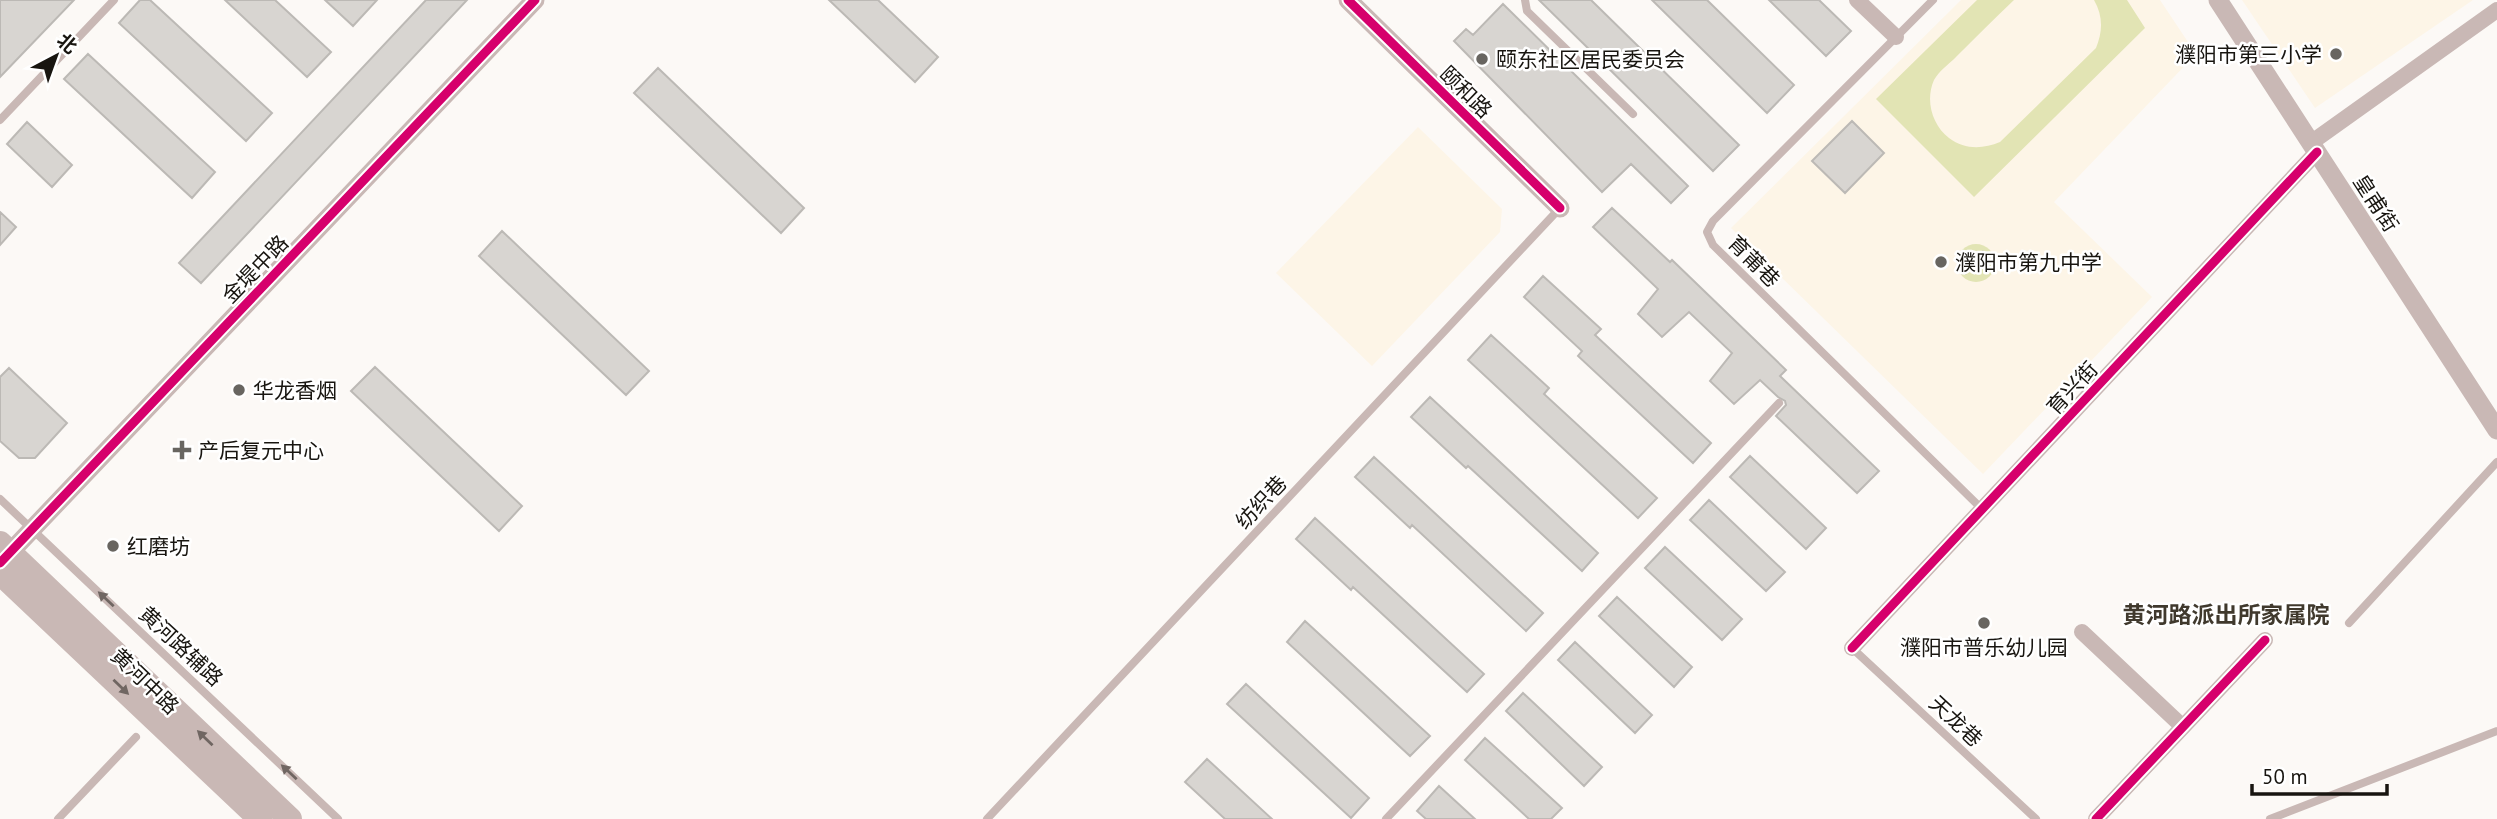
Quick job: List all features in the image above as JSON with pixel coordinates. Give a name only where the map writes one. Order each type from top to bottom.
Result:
[{"type":"main road","name":"黄河中路","points":[[2,558],[260,819]]},
{"type":"main road","name":"黄河中路","points":[[2,558],[290,819]]},
{"type":"street","name":"金堤中路","points":[[2,558],[535,0]]},
{"type":"street","name":"颐和路","points":[[1348,0],[1560,208]]},
{"type":"street","points":[[1857,0],[1896,37]]},
{"type":"street","name":"皇甫街","points":[[2218,0],[2497,430]]},
{"type":"street","name":"育兴街","points":[[1852,648],[2314,147],[2497,10]]},
{"type":"street","points":[[2082,632],[2183,727]]},
{"type":"street","points":[[2096,819],[2265,640]]},
{"type":"lane","points":[[0,120],[114,0]]},
{"type":"lane","points":[[1525,0],[1527,11],[1633,114]]},
{"type":"lane","name":"育莆巷","points":[[1933,0],[1713,220],[1707,232],[1713,246],[1982,509]]},
{"type":"lane","name":"纺织巷","points":[[987,819],[1560,208]]},
{"type":"lane","points":[[1386,819],[1779,403]]},
{"type":"lane","points":[[2349,623],[2497,462]]},
{"type":"lane","name":"黄河路辅路","points":[[0,499],[338,819]]},
{"type":"lane","name":"天龙巷","points":[[1852,648],[2036,819]]},
{"type":"lane","points":[[2270,819],[2497,731]]},
{"type":"lane","points":[[58,819],[135,737]]},
{"type":"shaded area","name":"濮阳市第九中学","points":[[1961,0],[2160,0],[2196,54],[2054,202],[2152,297],[1983,474],[1731,228]]},
{"type":"shaded area","name":"濮阳市第三小学","points":[[2242,0],[2473,0],[2315,108]]},
{"type":"shaded area","points":[[1418,127],[1502,209],[1500,232],[1372,366],[1276,273]]},
{"type":"green space","points":[[1977,0],[2014,0],[1939,74],[1934,80],[1930,96],[1934,119],[1943,133],[1955,142],[1968,146],[1981,147],[2000,142],[2096,48],[2101,24],[2094,0],[2127,0],[2145,28],[1974,197],[1876,99]]},
{"type":"green space","points":[[1976,244],[1990,249],[1995,263],[1990,277],[1976,282],[1962,277],[1957,263],[1962,249]]},
{"type":"building","points":[[0,0],[74,0],[0,77]]},
{"type":"building","points":[[140,0],[150,0],[272,113],[246,141],[119,23]]},
{"type":"building","points":[[225,0],[275,0],[331,52],[307,77]]},
{"type":"building","points":[[325,0],[377,0],[353,26]]},
{"type":"building","points":[[426,0],[467,0],[201,283],[179,263]]},
{"type":"building","points":[[829,0],[878,0],[938,57],[915,82]]},
{"type":"building","points":[[1539,0],[1591,0],[1739,145],[1713,171]]},
{"type":"building","points":[[1652,0],[1707,0],[1794,85],[1767,113]]},
{"type":"building","points":[[1769,0],[1819,0],[1851,31],[1826,56]]},
{"type":"building","points":[[1503,4],[1688,186],[1671,203],[1631,164],[1602,192],[1454,41],[1466,29],[1473,35]]},
{"type":"building","points":[[88,54],[215,172],[192,198],[64,79]]},
{"type":"building","points":[[658,68],[804,208],[781,233],[634,93]]},
{"type":"building","points":[[1852,121],[1884,153],[1845,193],[1812,161]]},
{"type":"building","points":[[27,122],[72,165],[52,187],[7,144]]},
{"type":"building","points":[[1612,208],[1670,262],[1672,260],[1786,370],[1780,376],[1879,471],[1857,493],[1776,416],[1786,405],[1785,401],[1760,380],[1734,404],[1710,381],[1732,353],[1689,312],[1662,337],[1638,314],[1658,289],[1593,227]]},
{"type":"building","points":[[0,212],[16,227],[0,245]]},
{"type":"building","points":[[502,231],[649,371],[626,395],[479,256]]},
{"type":"building","points":[[1543,276],[1601,329],[1595,335],[1711,443],[1693,463],[1578,356],[1582,351],[1524,297]]},
{"type":"building","points":[[1491,335],[1549,388],[1544,394],[1657,498],[1638,518],[1468,360]]},
{"type":"building","points":[[375,367],[522,506],[499,531],[351,391]]},
{"type":"building","points":[[9,368],[67,423],[35,458],[19,458],[0,441],[0,377]]},
{"type":"building","points":[[1430,397],[1598,553],[1582,571],[1411,417]]},
{"type":"building","points":[[1750,456],[1826,528],[1806,549],[1730,477]]},
{"type":"building","points":[[1374,457],[1543,613],[1526,631],[1412,525],[1410,528],[1355,477]]},
{"type":"building","points":[[1709,500],[1785,572],[1766,591],[1690,520]]},
{"type":"building","points":[[1315,518],[1484,674],[1467,692],[1353,587],[1351,590],[1296,539]]},
{"type":"building","points":[[1665,547],[1742,619],[1722,640],[1645,568]]},
{"type":"building","points":[[1617,597],[1692,667],[1674,687],[1599,616]]},
{"type":"building","points":[[1305,621],[1430,736],[1410,756],[1287,642]]},
{"type":"building","points":[[1575,642],[1652,715],[1635,733],[1558,660]]},
{"type":"building","points":[[1246,684],[1369,798],[1351,818],[1227,704]]},
{"type":"building","points":[[1523,693],[1602,767],[1584,786],[1506,711]]},
{"type":"building","points":[[1485,738],[1562,808],[1551,819],[1529,819],[1465,760]]},
{"type":"building","points":[[1207,759],[1272,819],[1225,819],[1185,782]]},
{"type":"building","points":[[1439,786],[1475,819],[1426,819],[1417,811]]},
{"type":"cycle path","points":[[0,563],[535,0]]},
{"type":"cycle path","points":[[1348,0],[1560,208]]},
{"type":"cycle path","points":[[1852,648],[2317,152]]},
{"type":"cycle path","points":[[2096,819],[2265,640]]},
{"type":"place","name":"濮阳市第三小学","points":[[2336,54]]},
{"type":"place","name":"颐东社区居民委员会","points":[[1482,59]]},
{"type":"place","name":"濮阳市第九中学","points":[[1941,262]]},
{"type":"place","name":"华龙香烟","points":[[239,390]]},
{"type":"place","name":"产后复元中心","points":[[182,450]]},
{"type":"place","name":"红磨坊","points":[[113,546]]},
{"type":"place","name":"濮阳市普乐幼儿园","points":[[1984,623]]},
{"type":"district","name":"黄河路派出所家属院","points":[[2226,614]]}]
